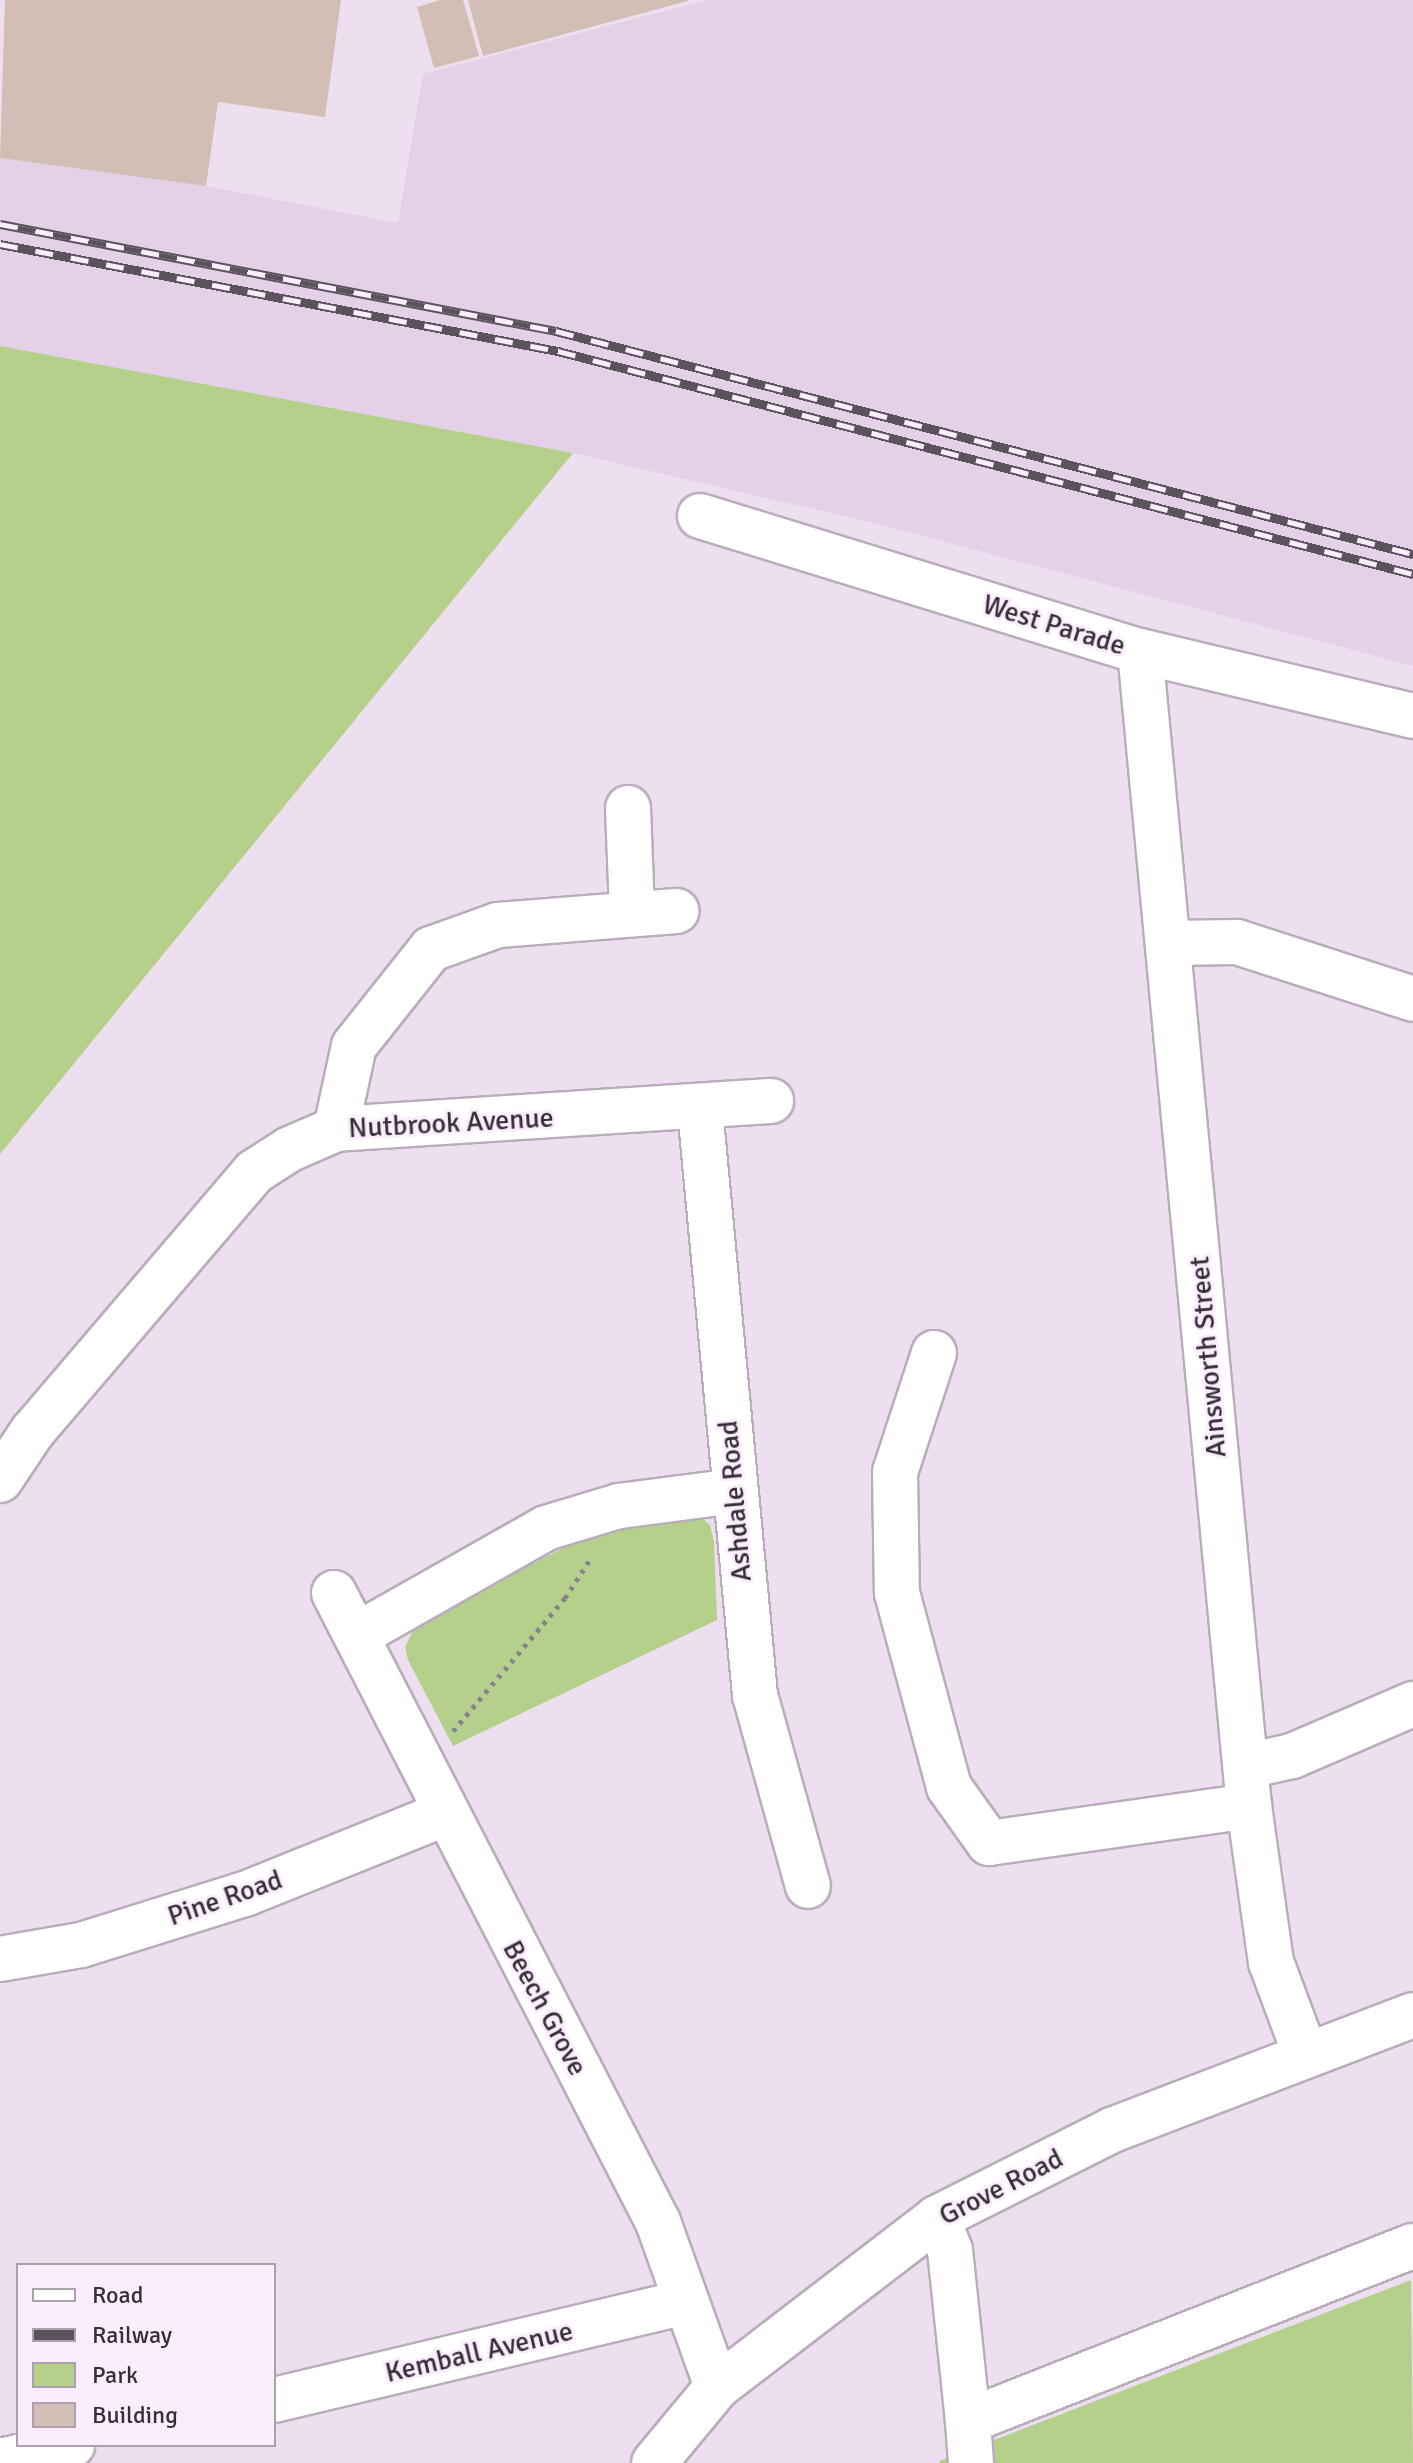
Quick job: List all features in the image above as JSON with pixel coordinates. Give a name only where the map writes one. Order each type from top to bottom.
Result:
[{"type":"street","name":"West Parade","points":[[700,516],[1140,651],[1413,716]]},
{"type":"street","name":"Ainsworth Street","points":[[1140,651],[1248,1786],[1271,1962],[1306,2056]]},
{"type":"street","points":[[628,808],[632,913]]},
{"type":"street","points":[[336,1129],[354,1046],[431,949],[498,925],[676,911]]},
{"type":"street","points":[[1169,943],[1237,942],[1413,999]]},
{"type":"street","name":"Nutbrook Avenue","points":[[0,1480],[32,1432],[254,1172],[336,1129],[700,1109],[771,1101]]},
{"type":"street","name":"Ashdale Road","points":[[700,1109],[755,1695],[808,1886]]},
{"type":"street","points":[[934,1353],[895,1472],[897,1593],[949,1787],[989,1843],[1248,1786],[1292,1756],[1413,1704]]},
{"type":"street","points":[[357,1635],[546,1528],[619,1506],[734,1491]]},
{"type":"street","name":"Beech Grove","points":[[334,1593],[444,1814],[658,2222],[684,2302],[717,2387]]},
{"type":"street","name":"Pine Road","points":[[0,1959],[81,1945],[245,1894],[444,1814]]},
{"type":"street","name":"Grove Road","points":[[654,2463],[717,2387],[937,2218],[1112,2130],[1413,2015]]},
{"type":"street","points":[[937,2218],[950,2250],[969,2442],[1413,2246]]},
{"type":"street","name":"Kemball Avenue","points":[[276,2400],[684,2302]]},
{"type":"street","points":[[0,2461],[63,2447]]},
{"type":"path","points":[[422,1769],[565,1598],[614,1524],[619,1506]]},
{"type":"shaded area","points":[[707,0],[1413,0],[1413,666],[874,523],[573,453],[0,346],[0,158],[206,186],[398,223],[423,74]]},
{"type":"green space","points":[[0,346],[573,453],[0,1154]]},
{"type":"green space","points":[[695,1512],[710,1525],[714,1542],[717,1620],[453,1746],[408,1660],[405,1647],[417,1623],[608,1525]]},
{"type":"green space","points":[[1411,2280],[1413,2463],[939,2461]]},
{"type":"building","points":[[5,0],[341,0],[325,117],[218,102],[206,186],[0,158]]},
{"type":"building","points":[[440,0],[463,0],[479,56],[434,68],[417,7]]},
{"type":"building","points":[[468,0],[688,0],[688,1],[483,56]]},
{"type":"railway","points":[[0,224],[556,331],[1413,554]]},
{"type":"railway","points":[[0,244],[558,351],[1413,574]]}]
